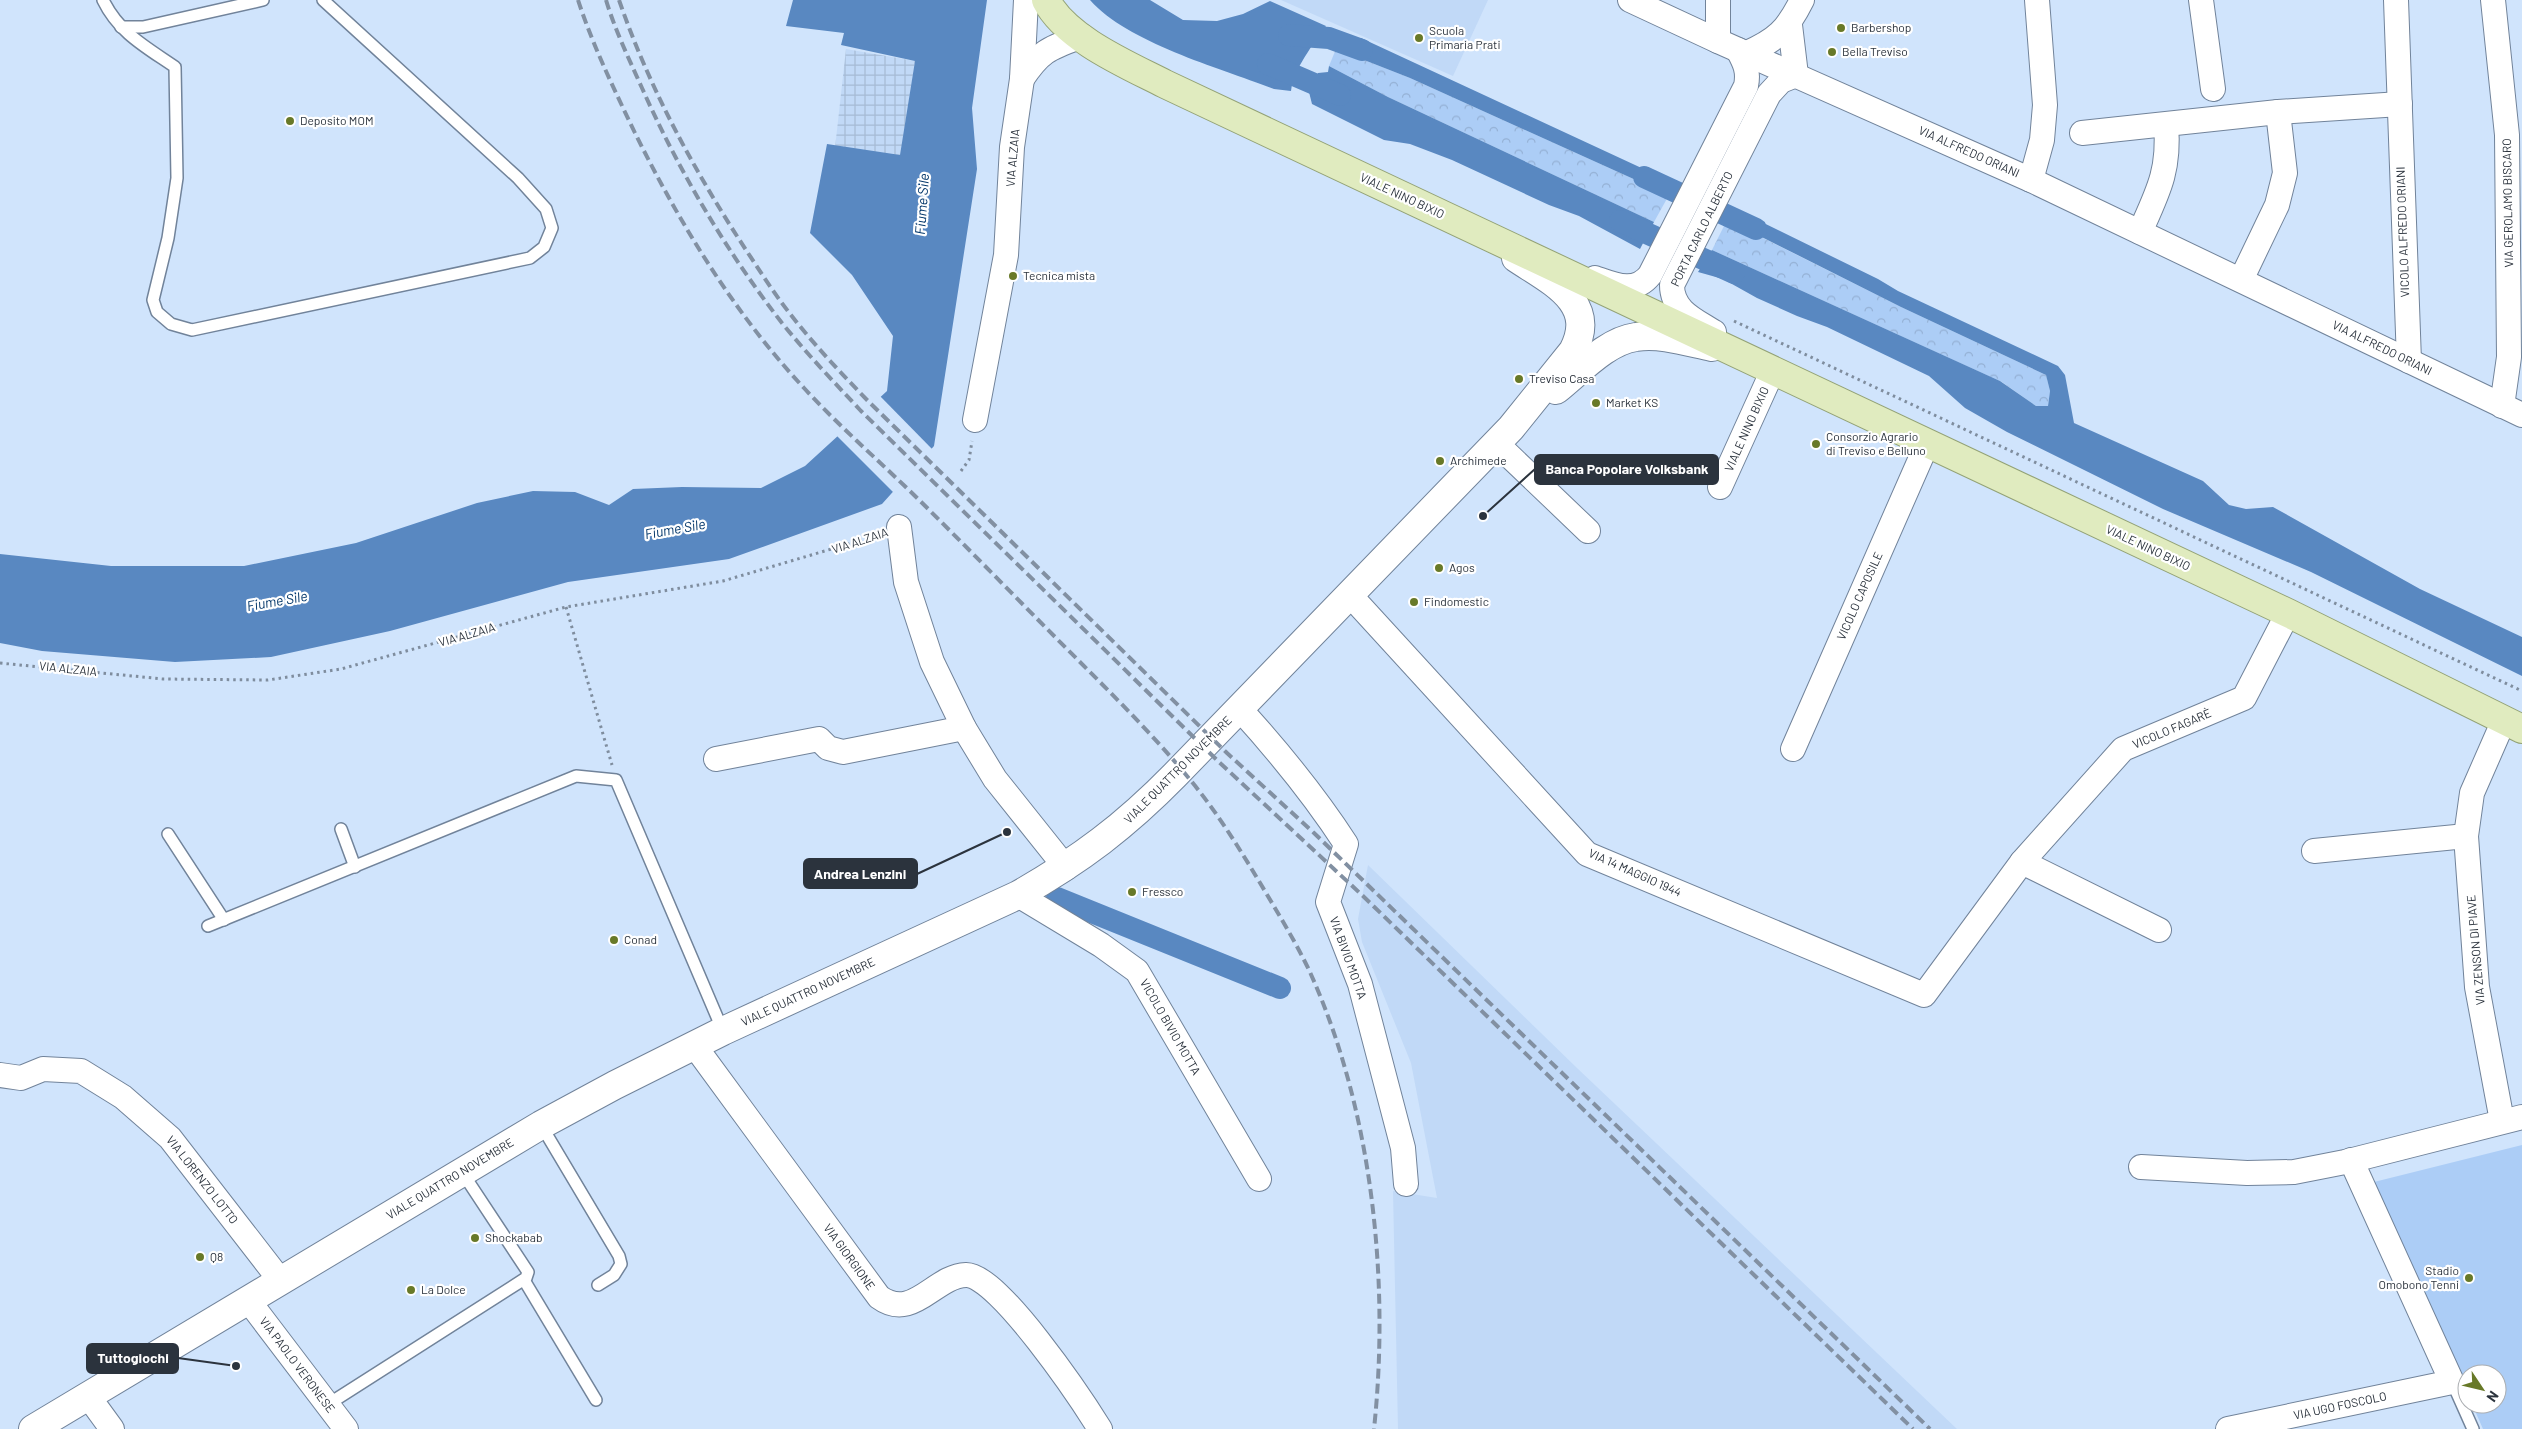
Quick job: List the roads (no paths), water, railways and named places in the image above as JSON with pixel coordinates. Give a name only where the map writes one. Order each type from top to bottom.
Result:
[{"type":"main road","name":"VIALE NINO BIXIO","points":[[1046,0],[1070,28],[1115,59],[1165,84],[2288,613],[2513,724]]},
{"type":"main road","name":"VIALE QUATTRO NOVEMBRE","points":[[33,1429],[541,1125],[723,1031],[1018,895],[1066,868],[1139,811],[1503,435],[1574,351],[1581,337],[1576,304],[1568,294],[1479,232]]},
{"type":"main road","name":"VIALE QUATTRO NOVEMBRE","points":[[1503,435],[1601,354],[1616,344],[1635,337],[1652,336],[1733,351]]},
{"type":"street","name":"VIA ALZAIA","points":[[975,420],[1006,254],[1012,147],[1022,79],[1026,0]]},
{"type":"street","name":"VIA ALFREDO ORIANI","points":[[1630,0],[2031,180],[2512,411]]},
{"type":"street","points":[[1718,0],[1734,48],[1767,43],[1790,25],[1802,0]]},
{"type":"street","points":[[2031,180],[2042,140],[2045,105],[2037,0]]},
{"type":"street","points":[[2201,0],[2213,88]]},
{"type":"street","name":"VICOLO ALFREDO ORIANI","points":[[2396,0],[2404,288],[2408,361]]},
{"type":"street","name":"VIA GEROLAMO BISCARO","points":[[2493,0],[2515,135],[2509,357],[2512,411]]},
{"type":"street","points":[[1790,25],[1796,75]]},
{"type":"street","name":"VIA ALZAIA","points":[[1022,79],[1032,64],[1047,49],[1082,36]]},
{"type":"street","name":"PORTA CARLO ALBERTO","points":[[1541,262],[1618,286],[1633,287],[1645,282],[1696,187],[1746,86],[1748,77],[1746,64],[1734,48]]},
{"type":"street","name":"PORTA CARLO ALBERTO","points":[[1766,366],[1677,307],[1672,296],[1672,285],[1769,94],[1781,81],[1796,75]]},
{"type":"street","points":[[2082,133],[2278,112],[2400,104]]},
{"type":"street","points":[[2241,280],[2277,205],[2285,173],[2278,112]]},
{"type":"street","points":[[2140,232],[2162,183],[2168,148],[2166,125]]},
{"type":"street","name":"VIALE NINO BIXIO","points":[[1720,487],[1766,366]]},
{"type":"street","points":[[1503,435],[1588,531]]},
{"type":"street","name":"VICOLO CAPOSILE","points":[[1793,749],[1927,444]]},
{"type":"street","points":[[899,527],[909,591],[932,662],[964,728],[995,779],[1066,868]]},
{"type":"street","name":"VIA 14 MAGGIO 1944","points":[[1349,594],[1586,854],[1924,995]]},
{"type":"street","name":"VICOLO FAGARÈ","points":[[1924,995],[2022,862],[2123,749],[2244,698],[2288,613]]},
{"type":"street","name":"VIA BIVIO MOTTA","points":[[1239,708],[1281,754],[1322,806],[1346,844],[1328,902],[1360,984],[1403,1148],[1406,1184]]},
{"type":"street","name":"VIA ZENSON DI PIAVE","points":[[2512,1119],[2477,987],[2466,836],[2472,793],[2513,724]]},
{"type":"street","points":[[716,759],[819,739],[828,748],[843,752],[964,728]]},
{"type":"street","points":[[2314,851],[2466,836]]},
{"type":"street","points":[[2022,862],[2159,930]]},
{"type":"street","name":"VICOLO BIVIO MOTTA","points":[[1018,895],[1101,946],[1137,971],[1259,1179]]},
{"type":"street","name":"VIA GIORGIONE","points":[[694,1045],[879,1297],[888,1304],[908,1303],[956,1277],[967,1275],[984,1283],[1017,1315],[1080,1398],[1100,1429]]},
{"type":"street","name":"VIA LORENZO LOTTO","points":[[0,1075],[22,1078],[43,1069],[81,1071],[123,1097],[170,1138],[280,1280]]},
{"type":"street","points":[[2141,1167],[2271,1173],[2294,1172],[2351,1160],[2512,1119]]},
{"type":"street","points":[[2351,1160],[2452,1382]]},
{"type":"street","name":"VIA PAOLO VERONESE","points":[[248,1300],[346,1429]]},
{"type":"street","name":"VIA UGO FOSCOLO","points":[[2228,1429],[2452,1382]]},
{"type":"street","points":[[88,1396],[112,1429]]},
{"type":"lane","points":[[103,0],[111,17],[137,42],[175,67],[177,178],[168,238],[153,300],[157,312],[171,324],[192,330],[530,258],[544,247],[552,228],[546,209],[518,178],[323,0]]},
{"type":"lane","points":[[121,27],[143,27],[263,0]]},
{"type":"lane","points":[[208,926],[576,776],[616,780],[723,1031]]},
{"type":"lane","points":[[341,829],[355,867]]},
{"type":"lane","points":[[168,834],[224,920]]},
{"type":"lane","points":[[541,1125],[619,1256],[621,1264],[617,1272],[598,1285]]},
{"type":"lane","points":[[327,1404],[524,1280],[528,1272],[462,1172]]},
{"type":"lane","points":[[524,1280],[596,1400]]},
{"type":"lane","points":[[2452,1382],[2473,1429]]},
{"type":"water","name":"Fiume Sile","points":[[793,0],[987,0],[972,108],[977,169],[934,446],[882,504],[729,559],[568,582],[390,631],[271,657],[175,662],[42,651],[0,643],[0,554],[111,566],[244,566],[356,543],[477,503],[533,491],[575,492],[609,505],[633,489],[682,487],[761,488],[805,466],[887,391],[893,336],[852,275],[810,233],[827,144],[900,155],[915,61],[841,45],[844,33],[786,26]]},
{"type":"water","points":[[1090,0],[1150,0],[1183,20],[1217,21],[1243,14],[1270,1],[1326,26],[1300,65],[1291,91],[1274,89],[1151,42],[1127,29]]},
{"type":"water","points":[[1336,35],[1350,41],[1361,38],[1676,184],[1669,195],[1410,78],[1336,49],[1330,45]]},
{"type":"water","points":[[1329,66],[1388,97],[1654,222],[1640,249],[1579,216],[1549,205],[1452,160],[1410,144],[1384,140],[1312,104],[1309,92],[1318,73],[1328,72]]},
{"type":"water","points":[[1733,208],[1878,279],[1898,291],[2058,366],[2065,375],[2074,423],[2203,481],[2229,505],[2246,509],[2273,507],[2420,589],[2522,637],[2522,676],[2311,572],[2163,509],[2007,432],[1965,408],[1929,376],[1827,327],[1757,298],[1723,279],[1698,272],[1712,250],[2000,381],[2036,406],[2048,406],[2050,391],[2046,375],[1901,307],[1728,220]]},
{"type":"waterway","points":[[1289,35],[1329,38],[1362,50]]},
{"type":"waterway","points":[[1268,64],[1340,95]]},
{"type":"waterway","points":[[1644,177],[1756,229]]},
{"type":"waterway","points":[[1620,221],[1734,273]]},
{"type":"waterway","points":[[1057,898],[1280,988]]},
{"type":"railway","points":[[578,0],[604,67],[652,167],[710,266],[754,329],[817,402],[954,535],[1121,703],[1164,750],[1192,782],[1224,826],[1291,936],[1309,970],[1331,1023],[1348,1079],[1361,1136],[1371,1195],[1377,1254],[1379,1313],[1378,1372],[1374,1429]]},
{"type":"railway","points":[[606,0],[622,44],[656,119],[705,210],[761,296],[821,368],[861,411],[1219,762],[1363,896],[1913,1429]]},
{"type":"railway","points":[[619,0],[631,33],[660,99],[710,193],[779,300],[829,360],[869,402],[1227,753],[1314,833],[1930,1429]]},
{"type":"place","name":"Barbershop","points":[[1841,28]]},
{"type":"place","name":"Scuola Primaria Prati","points":[[1419,38]]},
{"type":"place","name":"Bella Treviso","points":[[1832,52]]},
{"type":"place","name":"Deposito MOM","points":[[290,121]]},
{"type":"place","name":"Tecnica mista","points":[[1013,276]]},
{"type":"place","name":"Treviso Casa","points":[[1519,379]]},
{"type":"place","name":"Market KS","points":[[1596,403]]},
{"type":"place","name":"Consorzio Agrario di Treviso e Belluno","points":[[1816,444]]},
{"type":"place","name":"Archimede","points":[[1440,461]]},
{"type":"place","name":"Banca Popolare Volksbank","points":[[1483,516]]},
{"type":"place","name":"Agos","points":[[1439,568]]},
{"type":"place","name":"Findomestic","points":[[1414,602]]},
{"type":"place","name":"Andrea Lenzini","points":[[1007,832]]},
{"type":"place","name":"Fressco","points":[[1132,892]]},
{"type":"place","name":"Conad","points":[[614,940]]},
{"type":"place","name":"Shockabab","points":[[475,1238]]},
{"type":"place","name":"Q8","points":[[200,1257]]},
{"type":"place","name":"Stadio Omobono Tenni","points":[[2469,1278]]},
{"type":"place","name":"La Dolce","points":[[411,1290]]},
{"type":"place","name":"Tuttogiochi","points":[[236,1366]]}]
